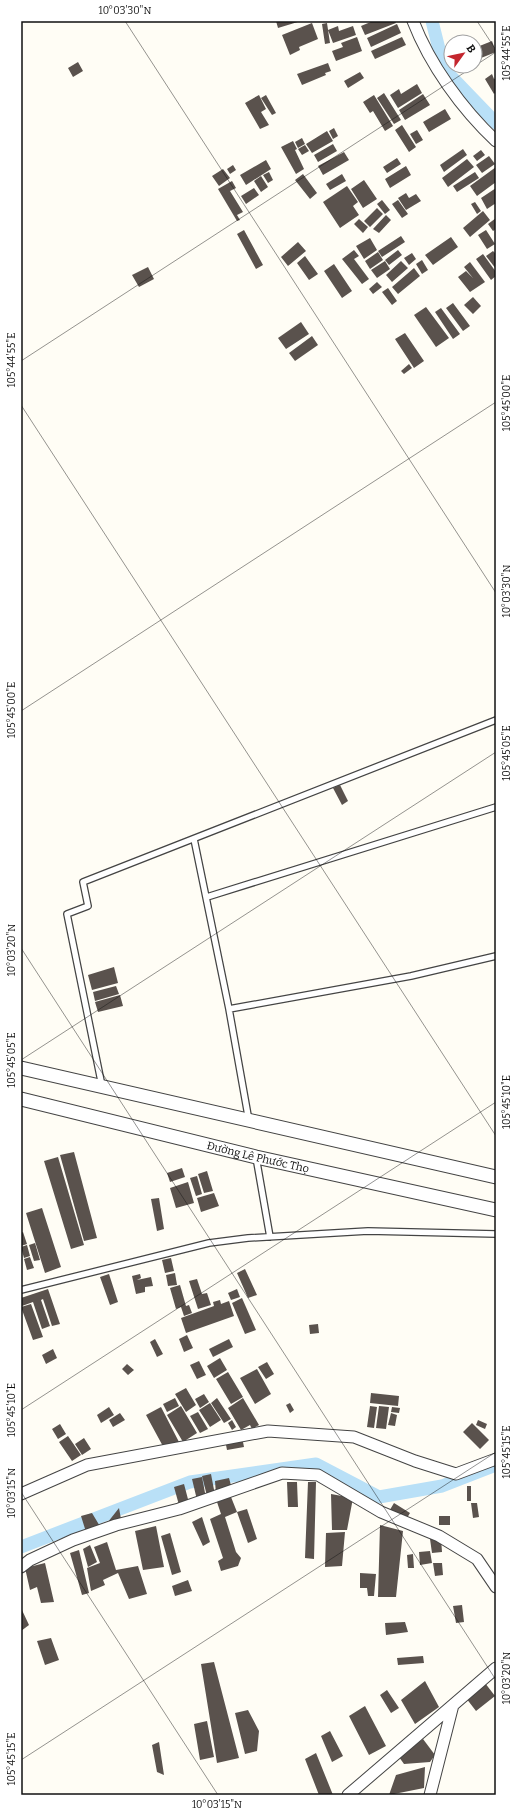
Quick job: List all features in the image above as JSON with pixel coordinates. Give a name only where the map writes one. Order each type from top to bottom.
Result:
[{"type":"street","points":[[413,21],[422,43],[440,74],[485,130],[496,141]]},
{"type":"street","points":[[21,1068],[250,1122],[496,1177]]},
{"type":"street","name":"Đường Lê Phước Thọ","points":[[21,1099],[256,1157],[496,1210]]},
{"type":"street","points":[[21,1494],[87,1465],[268,1430],[354,1436],[415,1461],[456,1474],[496,1459]]},
{"type":"street","points":[[21,1567],[30,1560],[73,1540],[116,1525],[179,1509],[282,1473],[318,1475],[381,1512],[439,1536],[477,1559],[496,1587]]},
{"type":"street","points":[[348,1795],[496,1668]]},
{"type":"street","points":[[430,1795],[452,1705]]},
{"type":"lane","points":[[102,1087],[67,914],[88,906],[83,882],[496,720]]},
{"type":"lane","points":[[206,898],[496,807]]},
{"type":"lane","points":[[194,839],[229,1009],[250,1122]]},
{"type":"lane","points":[[229,1009],[411,976],[496,956]]},
{"type":"lane","points":[[256,1157],[270,1237]]},
{"type":"lane","points":[[21,1290],[209,1243],[270,1237],[368,1231],[496,1234]]},
{"type":"building","points":[[276,21],[301,21],[278,28]]},
{"type":"building","points":[[373,21],[395,21],[396,23],[365,35],[361,26]]},
{"type":"building","points":[[312,23],[318,39],[299,47],[300,50],[290,55],[282,35]]},
{"type":"building","points":[[327,23],[330,43],[325,44],[322,24]]},
{"type":"building","points":[[397,24],[401,33],[371,47],[367,38]]},
{"type":"building","points":[[338,26],[339,31],[353,26],[356,35],[333,43],[328,30]]},
{"type":"building","points":[[357,37],[362,51],[336,61],[332,51],[343,47],[341,43]]},
{"type":"building","points":[[402,37],[406,45],[375,59],[371,51]]},
{"type":"building","points":[[492,41],[496,52],[483,57],[483,45]]},
{"type":"building","points":[[78,62],[83,71],[73,77],[68,68]]},
{"type":"building","points":[[328,63],[331,71],[325,73],[326,75],[302,85],[297,74]]},
{"type":"building","points":[[360,72],[364,78],[348,88],[344,81]]},
{"type":"building","points":[[492,74],[494,79],[496,78],[496,92],[494,94],[485,79]]},
{"type":"building","points":[[417,84],[422,93],[398,108],[390,95],[399,89],[401,94]]},
{"type":"building","points":[[384,93],[401,120],[394,124],[377,98]]},
{"type":"building","points":[[423,94],[430,105],[405,120],[399,110]]},
{"type":"building","points":[[259,95],[266,109],[261,112],[269,125],[260,129],[245,103]]},
{"type":"building","points":[[266,95],[276,113],[272,115],[261,98]]},
{"type":"building","points":[[374,95],[393,126],[385,131],[373,111],[370,113],[363,102]]},
{"type":"building","points":[[445,109],[451,119],[429,132],[423,122]]},
{"type":"building","points":[[402,125],[416,147],[409,152],[395,130]]},
{"type":"building","points":[[334,128],[338,136],[333,139],[329,131]]},
{"type":"building","points":[[417,130],[423,140],[416,144],[410,134]]},
{"type":"building","points":[[327,131],[333,141],[312,153],[306,144]]},
{"type":"building","points":[[302,138],[305,144],[298,148],[295,142]]},
{"type":"building","points":[[293,141],[297,149],[295,150],[304,169],[296,174],[281,147]]},
{"type":"building","points":[[333,144],[337,151],[318,162],[314,155]]},
{"type":"building","points":[[305,145],[309,151],[302,155],[298,149]]},
{"type":"building","points":[[463,149],[467,155],[444,172],[440,165]]},
{"type":"building","points":[[481,150],[485,155],[477,161],[473,156]]},
{"type":"building","points":[[344,152],[349,160],[323,175],[318,166]]},
{"type":"building","points":[[489,156],[495,164],[482,173],[476,165]]},
{"type":"building","points":[[397,158],[401,164],[387,173],[383,167]]},
{"type":"building","points":[[467,159],[474,167],[448,187],[442,178]]},
{"type":"building","points":[[266,160],[271,169],[246,185],[240,175]]},
{"type":"building","points":[[233,165],[236,170],[230,174],[227,169]]},
{"type":"building","points":[[406,166],[411,175],[390,188],[385,179]]},
{"type":"building","points":[[496,167],[496,182],[477,196],[470,186]]},
{"type":"building","points":[[223,169],[230,178],[219,186],[212,176]]},
{"type":"building","points":[[269,172],[273,180],[268,183],[263,175]]},
{"type":"building","points":[[475,172],[479,178],[457,192],[453,186]]},
{"type":"building","points":[[303,174],[317,193],[310,199],[295,180]]},
{"type":"building","points":[[342,174],[346,181],[330,190],[326,184]]},
{"type":"building","points":[[261,176],[268,187],[261,192],[254,181]]},
{"type":"building","points":[[364,180],[377,199],[363,208],[351,189]]},
{"type":"building","points":[[232,181],[236,188],[230,191],[243,212],[237,215],[240,220],[237,221],[218,189]]},
{"type":"building","points":[[347,186],[358,202],[353,206],[359,215],[340,228],[323,202]]},
{"type":"building","points":[[254,188],[259,195],[246,204],[241,196]]},
{"type":"building","points":[[496,188],[496,203],[487,209],[481,198]]},
{"type":"building","points":[[406,193],[409,198],[416,194],[421,201],[406,210],[398,198]]},
{"type":"building","points":[[382,200],[390,210],[385,214],[377,204]]},
{"type":"building","points":[[398,200],[408,214],[402,218],[392,204]]},
{"type":"building","points":[[475,202],[481,211],[477,214],[471,204]]},
{"type":"building","points":[[377,208],[383,214],[370,227],[364,221]]},
{"type":"building","points":[[483,211],[490,220],[470,237],[463,228]]},
{"type":"building","points":[[386,215],[391,220],[379,233],[373,229]]},
{"type":"building","points":[[496,218],[496,229],[493,231],[488,224]]},
{"type":"building","points":[[359,219],[368,227],[363,233],[354,224]]},
{"type":"building","points":[[244,230],[263,265],[256,269],[237,234]]},
{"type":"building","points":[[486,230],[495,244],[487,249],[478,235]]},
{"type":"building","points":[[401,236],[405,242],[382,257],[378,251]]},
{"type":"building","points":[[451,237],[458,247],[433,265],[425,255]]},
{"type":"building","points":[[370,238],[377,250],[364,259],[356,246]]},
{"type":"building","points":[[298,242],[306,251],[288,266],[281,257]]},
{"type":"building","points":[[354,250],[359,256],[354,259],[369,279],[362,284],[342,259]]},
{"type":"building","points":[[398,250],[402,255],[389,265],[385,260]]},
{"type":"building","points":[[493,251],[496,254],[496,269],[486,256]]},
{"type":"building","points":[[378,252],[383,260],[370,269],[365,261]]},
{"type":"building","points":[[412,253],[416,259],[409,265],[404,258]]},
{"type":"building","points":[[483,254],[496,272],[496,276],[491,280],[476,259]]},
{"type":"building","points":[[305,256],[318,274],[309,280],[297,263]]},
{"type":"building","points":[[422,260],[428,270],[422,274],[416,264]]},
{"type":"building","points":[[385,261],[390,269],[377,278],[371,270]]},
{"type":"building","points":[[401,261],[408,268],[392,282],[386,275]]},
{"type":"building","points":[[470,262],[485,282],[470,292],[458,277],[466,271],[473,278],[464,267]]},
{"type":"building","points":[[334,264],[352,291],[342,298],[324,271]]},
{"type":"building","points":[[148,267],[154,279],[139,287],[132,275]]},
{"type":"building","points":[[414,268],[420,276],[398,294],[392,287]]},
{"type":"building","points":[[377,282],[382,287],[373,294],[369,289]]},
{"type":"building","points":[[388,288],[397,301],[392,305],[382,292]]},
{"type":"building","points":[[473,297],[481,306],[473,314],[464,305]]},
{"type":"building","points":[[453,303],[470,326],[463,331],[446,308]]},
{"type":"building","points":[[426,307],[449,338],[436,347],[414,315]]},
{"type":"building","points":[[441,308],[460,334],[453,339],[435,312]]},
{"type":"building","points":[[301,322],[309,334],[286,349],[278,338]]},
{"type":"building","points":[[405,333],[424,361],[414,368],[395,339]]},
{"type":"building","points":[[312,336],[318,345],[295,361],[289,353]]},
{"type":"building","points":[[409,364],[412,368],[404,374],[401,371]]},
{"type":"building","points":[[340,785],[348,801],[342,805],[333,788]]},
{"type":"building","points":[[114,967],[118,983],[92,990],[88,975]]},
{"type":"building","points":[[116,986],[119,994],[95,1001],[93,992]]},
{"type":"building","points":[[120,995],[123,1006],[98,1012],[95,1002]]},
{"type":"building","points":[[74,1152],[97,1238],[84,1241],[60,1155]]},
{"type":"building","points":[[58,1157],[84,1245],[71,1249],[44,1161]]},
{"type":"building","points":[[182,1168],[185,1177],[170,1182],[167,1173]]},
{"type":"building","points":[[207,1171],[213,1191],[204,1193],[198,1174]]},
{"type":"building","points":[[197,1176],[202,1194],[196,1196],[190,1178]]},
{"type":"building","points":[[188,1182],[194,1203],[176,1208],[170,1188]]},
{"type":"building","points":[[214,1193],[219,1206],[201,1212],[197,1198]]},
{"type":"building","points":[[159,1198],[164,1229],[157,1231],[151,1199]]},
{"type":"building","points":[[42,1208],[61,1267],[45,1273],[26,1213]]},
{"type":"building","points":[[23,1232],[27,1244],[21,1246],[21,1233]]},
{"type":"building","points":[[35,1243],[40,1260],[34,1261],[29,1245]]},
{"type":"building","points":[[27,1245],[30,1256],[24,1258],[21,1247]]},
{"type":"building","points":[[30,1257],[34,1268],[27,1270],[24,1259]]},
{"type":"building","points":[[171,1258],[174,1271],[165,1273],[162,1260]]},
{"type":"building","points":[[245,1269],[257,1295],[248,1298],[237,1273]]},
{"type":"building","points":[[175,1273],[177,1285],[168,1286],[166,1275]]},
{"type":"building","points":[[109,1274],[118,1302],[110,1305],[100,1277]]},
{"type":"building","points":[[140,1274],[141,1278],[137,1280],[151,1277],[153,1286],[145,1287],[145,1292],[136,1294],[132,1276]]},
{"type":"building","points":[[197,1279],[202,1294],[207,1293],[211,1305],[198,1309],[189,1281]]},
{"type":"building","points":[[180,1285],[186,1306],[189,1305],[192,1313],[184,1316],[181,1307],[176,1309],[170,1288]]},
{"type":"building","points":[[48,1289],[60,1324],[52,1326],[43,1299],[41,1300],[50,1326],[42,1329],[33,1302],[22,1306],[21,1298]]},
{"type":"building","points":[[237,1289],[240,1297],[231,1300],[228,1293]]},
{"type":"building","points":[[242,1298],[256,1330],[245,1334],[232,1303]]},
{"type":"building","points":[[220,1300],[221,1304],[229,1301],[234,1316],[186,1333],[181,1318],[214,1306],[213,1302]]},
{"type":"building","points":[[31,1304],[43,1337],[33,1340],[21,1307]]},
{"type":"building","points":[[318,1324],[319,1333],[310,1334],[309,1325]]},
{"type":"building","points":[[187,1335],[193,1348],[184,1352],[179,1339]]},
{"type":"building","points":[[155,1339],[163,1354],[157,1357],[150,1342]]},
{"type":"building","points":[[229,1339],[233,1347],[213,1357],[209,1349]]},
{"type":"building","points":[[53,1349],[57,1358],[46,1364],[42,1355]]},
{"type":"building","points":[[220,1358],[227,1370],[214,1378],[207,1366]]},
{"type":"building","points":[[199,1361],[206,1375],[197,1379],[190,1365]]},
{"type":"building","points":[[267,1362],[274,1374],[266,1379],[258,1367]]},
{"type":"building","points":[[127,1364],[134,1370],[128,1375],[122,1369]]},
{"type":"building","points":[[257,1369],[271,1394],[255,1404],[240,1378]]},
{"type":"building","points":[[228,1372],[243,1397],[231,1404],[216,1379]]},
{"type":"building","points":[[186,1388],[196,1405],[186,1412],[175,1394]]},
{"type":"building","points":[[371,1393],[399,1396],[398,1406],[370,1403]]},
{"type":"building","points":[[204,1394],[209,1402],[200,1408],[195,1399]]},
{"type":"building","points":[[175,1398],[179,1406],[167,1412],[163,1404]]},
{"type":"building","points":[[217,1398],[231,1419],[224,1423],[211,1403]]},
{"type":"building","points":[[243,1398],[259,1425],[252,1429],[250,1425],[241,1430],[228,1408]]},
{"type":"building","points":[[210,1403],[221,1420],[210,1427],[199,1410]]},
{"type":"building","points":[[290,1403],[294,1410],[290,1413],[286,1405]]},
{"type":"building","points":[[181,1406],[197,1433],[183,1442],[167,1415]]},
{"type":"building","points":[[370,1406],[377,1407],[374,1428],[367,1427]]},
{"type":"building","points":[[379,1406],[389,1407],[386,1429],[376,1428]]},
{"type":"building","points":[[109,1407],[114,1415],[101,1423],[97,1415]]},
{"type":"building","points":[[161,1407],[179,1442],[165,1450],[146,1415]]},
{"type":"building","points":[[392,1407],[400,1408],[399,1413],[391,1412]]},
{"type":"building","points":[[198,1412],[208,1429],[200,1433],[190,1416]]},
{"type":"building","points":[[120,1413],[125,1420],[113,1427],[109,1420]]},
{"type":"building","points":[[391,1413],[397,1415],[395,1426],[388,1425]]},
{"type":"building","points":[[232,1420],[236,1427],[232,1430],[228,1423]]},
{"type":"building","points":[[478,1420],[487,1424],[485,1429],[476,1425]]},
{"type":"building","points":[[472,1423],[489,1440],[480,1449],[463,1432]]},
{"type":"building","points":[[60,1424],[66,1434],[58,1439],[52,1429]]},
{"type":"building","points":[[68,1436],[81,1455],[72,1461],[59,1442]]},
{"type":"building","points":[[242,1437],[244,1447],[227,1450],[225,1440]]},
{"type":"building","points":[[84,1438],[91,1449],[82,1455],[75,1444]]},
{"type":"building","points":[[211,1474],[215,1495],[207,1496],[202,1476]]},
{"type":"building","points":[[202,1477],[206,1498],[197,1500],[192,1479]]},
{"type":"building","points":[[229,1478],[232,1489],[216,1495],[215,1481]]},
{"type":"building","points":[[287,1482],[297,1482],[298,1507],[288,1507]]},
{"type":"building","points":[[308,1482],[316,1482],[314,1559],[305,1558]]},
{"type":"building","points":[[184,1484],[189,1503],[179,1505],[174,1487]]},
{"type":"building","points":[[467,1486],[471,1486],[471,1501],[467,1501]]},
{"type":"building","points":[[331,1494],[353,1498],[347,1530],[332,1530]]},
{"type":"building","points":[[231,1497],[237,1512],[225,1517],[236,1552],[241,1558],[238,1566],[221,1571],[218,1561],[223,1558],[210,1519],[221,1514],[217,1502]]},
{"type":"building","points":[[394,1503],[410,1513],[404,1523],[388,1513]]},
{"type":"building","points":[[471,1503],[477,1503],[479,1517],[473,1518]]},
{"type":"building","points":[[119,1508],[121,1519],[104,1527]]},
{"type":"building","points":[[247,1509],[257,1539],[248,1543],[237,1512]]},
{"type":"building","points":[[92,1513],[101,1528],[86,1532],[81,1516]]},
{"type":"building","points":[[439,1516],[450,1516],[450,1525],[439,1525]]},
{"type":"building","points":[[202,1517],[210,1542],[203,1546],[192,1522]]},
{"type":"building","points":[[380,1525],[403,1531],[396,1597],[378,1597]]},
{"type":"building","points":[[156,1526],[164,1567],[143,1570],[135,1531]]},
{"type":"building","points":[[345,1532],[342,1566],[325,1567],[326,1533]]},
{"type":"building","points":[[170,1533],[181,1572],[172,1575],[161,1536]]},
{"type":"building","points":[[441,1538],[442,1552],[432,1553],[430,1539]]},
{"type":"building","points":[[107,1542],[116,1570],[138,1566],[147,1594],[129,1599],[118,1573],[103,1580],[105,1585],[91,1591],[87,1568],[100,1563],[94,1547]]},
{"type":"building","points":[[90,1545],[97,1562],[88,1567],[83,1549]]},
{"type":"building","points":[[79,1550],[89,1593],[82,1595],[70,1553]]},
{"type":"building","points":[[430,1551],[432,1563],[420,1565],[419,1552]]},
{"type":"building","points":[[413,1554],[414,1568],[408,1568],[407,1555]]},
{"type":"building","points":[[45,1563],[54,1602],[41,1603],[37,1587],[30,1590],[25,1568]]},
{"type":"building","points":[[433,1563],[442,1563],[443,1575],[435,1576]]},
{"type":"building","points":[[360,1573],[376,1574],[374,1596],[368,1596],[367,1588],[360,1588]]},
{"type":"building","points":[[188,1580],[192,1591],[175,1596],[172,1586]]},
{"type":"building","points":[[462,1605],[464,1622],[456,1623],[453,1606]]},
{"type":"building","points":[[21,1608],[29,1625],[21,1631]]},
{"type":"building","points":[[405,1622],[408,1632],[386,1635],[385,1623]]},
{"type":"building","points":[[51,1638],[59,1660],[45,1665],[37,1641]]},
{"type":"building","points":[[423,1656],[424,1663],[398,1665],[397,1658]]},
{"type":"building","points":[[214,1662],[239,1758],[217,1763],[201,1664]]},
{"type":"building","points":[[425,1681],[439,1707],[415,1724],[401,1700]]},
{"type":"building","points":[[485,1683],[495,1696],[476,1711],[466,1698]]},
{"type":"building","points":[[387,1690],[399,1708],[391,1713],[380,1695]]},
{"type":"building","points":[[365,1706],[386,1746],[369,1755],[349,1716]]},
{"type":"building","points":[[248,1710],[259,1731],[257,1751],[245,1754],[235,1713]]},
{"type":"building","points":[[207,1721],[214,1757],[200,1760],[194,1724]]},
{"type":"building","points":[[330,1731],[343,1756],[332,1762],[321,1736]]},
{"type":"building","points":[[423,1739],[435,1755],[430,1762],[404,1764],[399,1757]]},
{"type":"building","points":[[159,1742],[164,1775],[157,1772],[152,1745]]},
{"type":"building","points":[[316,1753],[333,1795],[319,1795],[305,1759]]},
{"type":"building","points":[[425,1767],[424,1788],[389,1795],[396,1775]]},
{"type":"waterway","points":[[432,21],[444,69],[496,123]]},
{"type":"waterway","points":[[21,1547],[190,1482],[316,1464],[379,1497],[442,1486],[496,1465]]}]
